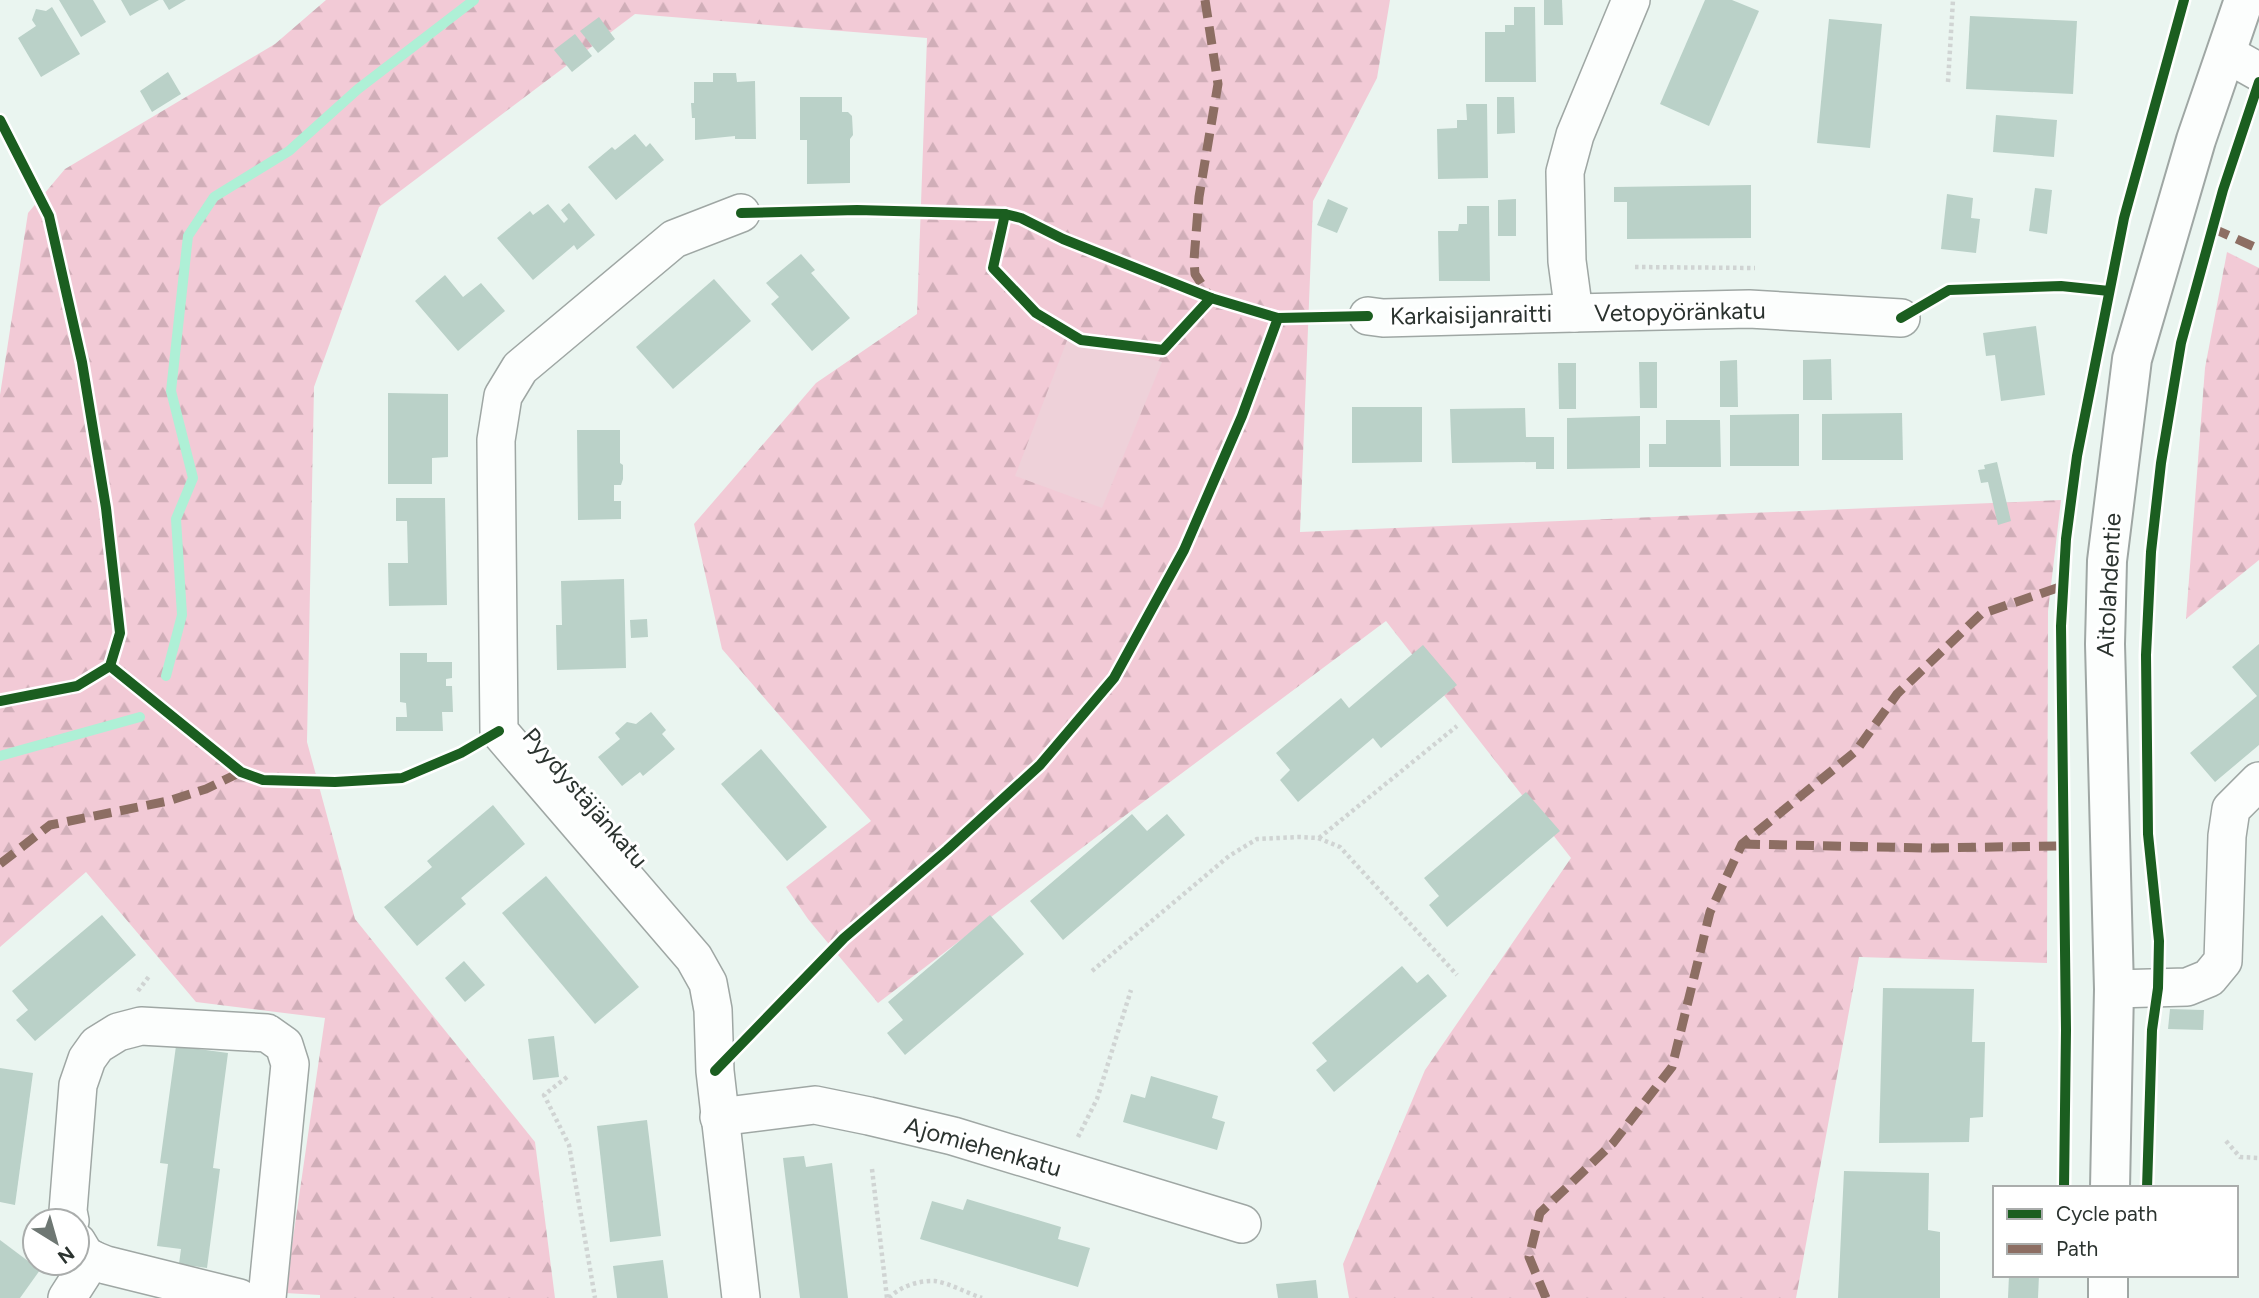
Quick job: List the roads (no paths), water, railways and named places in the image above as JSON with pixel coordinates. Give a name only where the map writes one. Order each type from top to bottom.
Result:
[{"type":"main road","name":"Aitolahdentie","points":[[2110,1186],[2114,989],[2105,644],[2107,561],[2133,359],[2192,152],[2243,63],[2244,0]]},
{"type":"main road","points":[[2108,1277],[2108,1298]]},
{"type":"street","name":"Vetopyöränkatu","points":[[1631,0],[1576,135],[1564,172],[1567,261],[1574,313],[1749,309],[1901,318]]},
{"type":"street","name":"Pyydystäjänkatu","points":[[741,213],[674,239],[520,368],[503,396],[496,440],[499,731],[694,958],[708,983],[713,1010],[719,1117],[741,1298]]},
{"type":"street","name":"Karkaisijanraitti","points":[[1368,316],[1383,318],[1574,313]]},
{"type":"street","points":[[2114,989],[2186,987],[2209,978],[2223,961],[2227,836],[2231,809],[2259,781]]},
{"type":"street","points":[[68,1207],[78,1085],[86,1059],[97,1045],[118,1032],[141,1026],[267,1034],[284,1045],[290,1064],[267,1298]]},
{"type":"street","name":"Ajomiehenkatu","points":[[719,1117],[815,1105],[953,1136],[1242,1224]]},
{"type":"street","points":[[91,1255],[106,1265],[239,1298]]},
{"type":"street","points":[[67,1298],[75,1277]]},
{"type":"waterway","points":[[166,676],[182,615],[176,519],[193,478],[171,391],[188,236],[214,197],[289,151],[358,89],[474,0]]},
{"type":"waterway","points":[[0,756],[140,717]]}]
